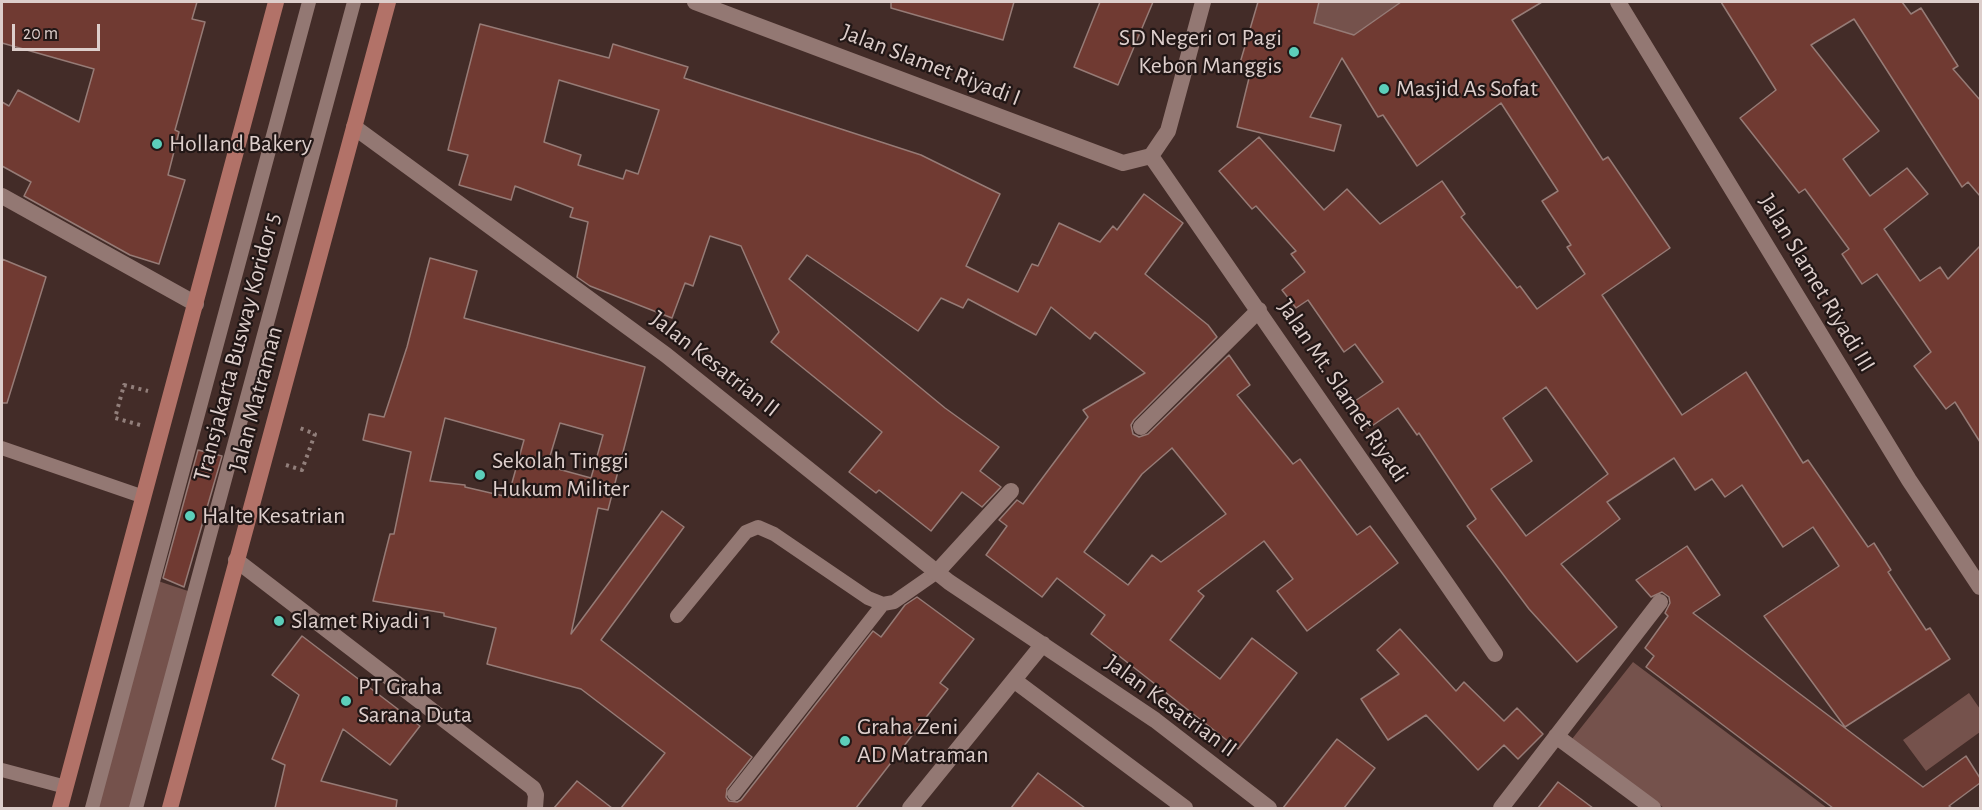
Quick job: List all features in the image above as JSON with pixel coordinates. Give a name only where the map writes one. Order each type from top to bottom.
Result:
[{"type":"main road","points":[[60,808],[276,2]]},
{"type":"main road","name":"Jalan Matraman","points":[[170,808],[388,2]]},
{"type":"street","name":"Jalan Slamet Riyadi I","points":[[695,2],[1123,163],[1151,156]]},
{"type":"street","points":[[1151,156],[1168,131],[1203,2]]},
{"type":"street","name":"Jalan Slamet Riyadi III","points":[[1618,2],[1908,480],[1980,587]]},
{"type":"street","name":"Jalan Kesatrian II","points":[[354,127],[666,355],[937,572],[1155,720],[1269,808]]},
{"type":"street","name":"Jalan Mt. Slamet Riyadi","points":[[1151,156],[1495,654]]},
{"type":"street","points":[[2,196],[196,304]]},
{"type":"street","points":[[1141,427],[1259,310]]},
{"type":"street","points":[[937,572],[1011,491]]},
{"type":"street","points":[[236,560],[532,788],[536,795],[535,808]]},
{"type":"street","points":[[1501,808],[1660,602]]},
{"type":"street","points":[[910,808],[1043,644]]},
{"type":"street","points":[[1015,681],[1185,808]]},
{"type":"street","points":[[1556,736],[1653,808]]},
{"type":"lane","name":"Transjakarta Busway Koridor 5","points":[[92,808],[309,2]]},
{"type":"lane","name":"Transjakarta Busway Koridor 5","points":[[136,808],[354,2]]},
{"type":"lane","points":[[2,448],[144,497]]},
{"type":"lane","points":[[677,616],[746,532],[758,527],[774,534],[868,598],[883,604],[894,602],[937,572]]},
{"type":"lane","points":[[734,794],[883,604]]},
{"type":"lane","points":[[2,770],[66,788]]},
{"type":"path","points":[[122,420],[115,417],[124,385],[172,397]]},
{"type":"path","points":[[276,420],[315,434],[302,470],[296,468]]},
{"type":"shaded area","points":[[1319,2],[1401,2],[1354,35],[1314,23]]},
{"type":"shaded area","points":[[152,579],[194,593],[136,808],[92,808]]},
{"type":"shaded area","points":[[1633,662],[1827,808],[1664,808],[1572,739]]},
{"type":"shaded area","points":[[1969,693],[1980,709],[1980,732],[1926,771],[1903,740]]},
{"type":"building","points":[[2,2],[197,2],[192,19],[205,22],[175,130],[179,132],[168,175],[185,180],[159,264],[130,255],[24,196],[31,182],[2,166],[2,102],[9,106],[18,90],[79,122],[94,69],[2,43]]},
{"type":"building","points":[[891,2],[1014,2],[1003,40],[891,8]]},
{"type":"building","points":[[1100,2],[1153,2],[1118,85],[1074,67]]},
{"type":"building","points":[[1258,2],[1319,2],[1314,23],[1354,35],[1401,2],[1542,2],[1512,20],[1603,160],[1608,157],[1670,248],[1602,295],[1682,415],[1746,372],[1803,463],[1808,460],[1868,547],[1874,543],[1891,570],[1888,572],[1926,630],[1930,628],[1950,659],[1845,727],[1764,616],[1839,566],[1813,527],[1783,547],[1742,485],[1725,497],[1712,479],[1695,490],[1674,458],[1607,502],[1620,519],[1561,564],[1617,627],[1577,662],[1529,609],[1467,526],[1476,519],[1419,433],[1417,435],[1398,408],[1369,428],[1352,403],[1383,382],[1355,344],[1344,352],[1308,300],[1296,308],[1282,290],[1305,272],[1291,254],[1296,251],[1256,206],[1252,209],[1219,171],[1259,137],[1324,210],[1347,189],[1380,224],[1442,181],[1465,214],[1461,217],[1517,288],[1520,286],[1537,309],[1585,274],[1567,247],[1571,245],[1542,201],[1558,191],[1501,103],[1417,166],[1383,115],[1378,117],[1342,58],[1310,117],[1341,125],[1334,151],[1237,127],[1252,66],[1240,63]],"holes":[[[1546,387],[1608,474],[1526,536],[1491,489],[1532,461],[1503,418]]]},
{"type":"building","points":[[1721,2],[1902,2],[1911,14],[1921,8],[1958,66],[1953,69],[1980,100],[1980,196],[1968,182],[1962,187],[1854,19],[1811,45],[1879,131],[1843,159],[1870,196],[1907,168],[1928,194],[1884,229],[1920,281],[1940,267],[1948,279],[1980,246],[1980,442],[1955,402],[1946,409],[1914,366],[1931,352],[1877,274],[1862,284],[1842,254],[1849,249],[1805,189],[1799,193],[1740,118],[1776,90]]},
{"type":"building","points":[[480,24],[609,58],[613,44],[688,67],[684,78],[921,155],[1000,194],[966,266],[1018,292],[1032,264],[1038,266],[1059,223],[1100,242],[1113,226],[1117,230],[1144,194],[1183,223],[1145,274],[1208,325],[1217,337],[1134,420],[1131,425],[1133,434],[1139,437],[1148,434],[1229,355],[1250,385],[1237,395],[1293,464],[1300,459],[1357,535],[1370,526],[1398,563],[1307,631],[1277,591],[1293,579],[1264,541],[1198,591],[1204,596],[1170,640],[1220,679],[1252,638],[1297,673],[1238,749],[1091,634],[1105,615],[1057,578],[1042,597],[986,555],[1007,526],[999,520],[1017,500],[1023,504],[1088,417],[1083,410],[1145,373],[1095,332],[1090,339],[1051,307],[1036,335],[968,299],[963,308],[941,298],[918,331],[807,255],[789,279],[945,408],[999,447],[980,471],[1001,487],[982,507],[962,492],[931,531],[879,490],[876,493],[849,472],[882,432],[771,342],[779,332],[741,246],[710,236],[693,286],[685,283],[672,318],[590,286],[577,277],[588,222],[570,217],[573,208],[515,186],[511,200],[459,185],[468,155],[448,150]],"holes":[[[559,80],[659,110],[638,174],[626,170],[623,179],[578,165],[581,155],[544,142]],[[1172,448],[1226,514],[1161,562],[1152,555],[1128,585],[1084,552],[1142,474]]]},
{"type":"building","points":[[430,258],[477,271],[464,318],[645,367],[608,510],[598,508],[571,634],[662,511],[684,527],[601,640],[752,757],[727,789],[726,797],[729,801],[741,800],[873,631],[881,637],[905,605],[917,597],[974,639],[940,683],[948,689],[856,808],[621,808],[665,753],[581,689],[487,664],[496,628],[444,616],[444,613],[373,601],[390,534],[394,534],[411,452],[363,440],[369,414],[384,417],[407,347]],"holes":[[[445,418],[524,440],[508,497],[465,487],[465,485],[430,481]],[[560,423],[603,435],[591,478],[547,466]]]},
{"type":"building","points":[[2,259],[46,277],[7,403],[2,403]]},
{"type":"building","name":"Halte Kesatrian","points":[[198,450],[222,456],[184,587],[163,578]]},
{"type":"building","points":[[1687,546],[1720,595],[1693,613],[1923,787],[1966,756],[1980,778],[1980,783],[1949,806],[1952,808],[1833,808],[1646,667],[1654,656],[1645,648],[1668,616],[1665,613],[1670,603],[1669,597],[1662,592],[1651,597],[1636,580]]},
{"type":"building","points":[[1400,629],[1456,691],[1464,682],[1504,721],[1517,708],[1543,734],[1518,759],[1504,745],[1478,770],[1426,715],[1388,740],[1361,699],[1399,674],[1377,650]]},
{"type":"building","points":[[302,636],[420,726],[390,765],[343,729],[321,781],[397,800],[396,808],[275,808],[285,765],[272,759],[299,695],[272,675]]},
{"type":"building","points":[[1337,739],[1375,768],[1344,808],[1283,808]]},
{"type":"building","points":[[1038,773],[1085,808],[1011,808]]},
{"type":"building","points":[[577,781],[612,808],[554,808]]},
{"type":"building","points":[[1558,782],[1593,808],[1538,808]]},
{"type":"place","name":"SD Negeri 01 Pagi Kebon Manggis","points":[[1294,52]]},
{"type":"place","name":"Masjid As Sofat","points":[[1384,89]]},
{"type":"place","name":"Holland Bakery","points":[[157,144]]},
{"type":"place","name":"Sekolah Tinggi Hukum Militer","points":[[480,475]]},
{"type":"place","name":"Halte Kesatrian","points":[[190,516]]},
{"type":"place","name":"Slamet Riyadi 1","points":[[279,621]]},
{"type":"place","name":"PT Graha Sarana Duta","points":[[346,701]]},
{"type":"place","name":"Graha Zeni AD Matraman","points":[[845,741]]}]
